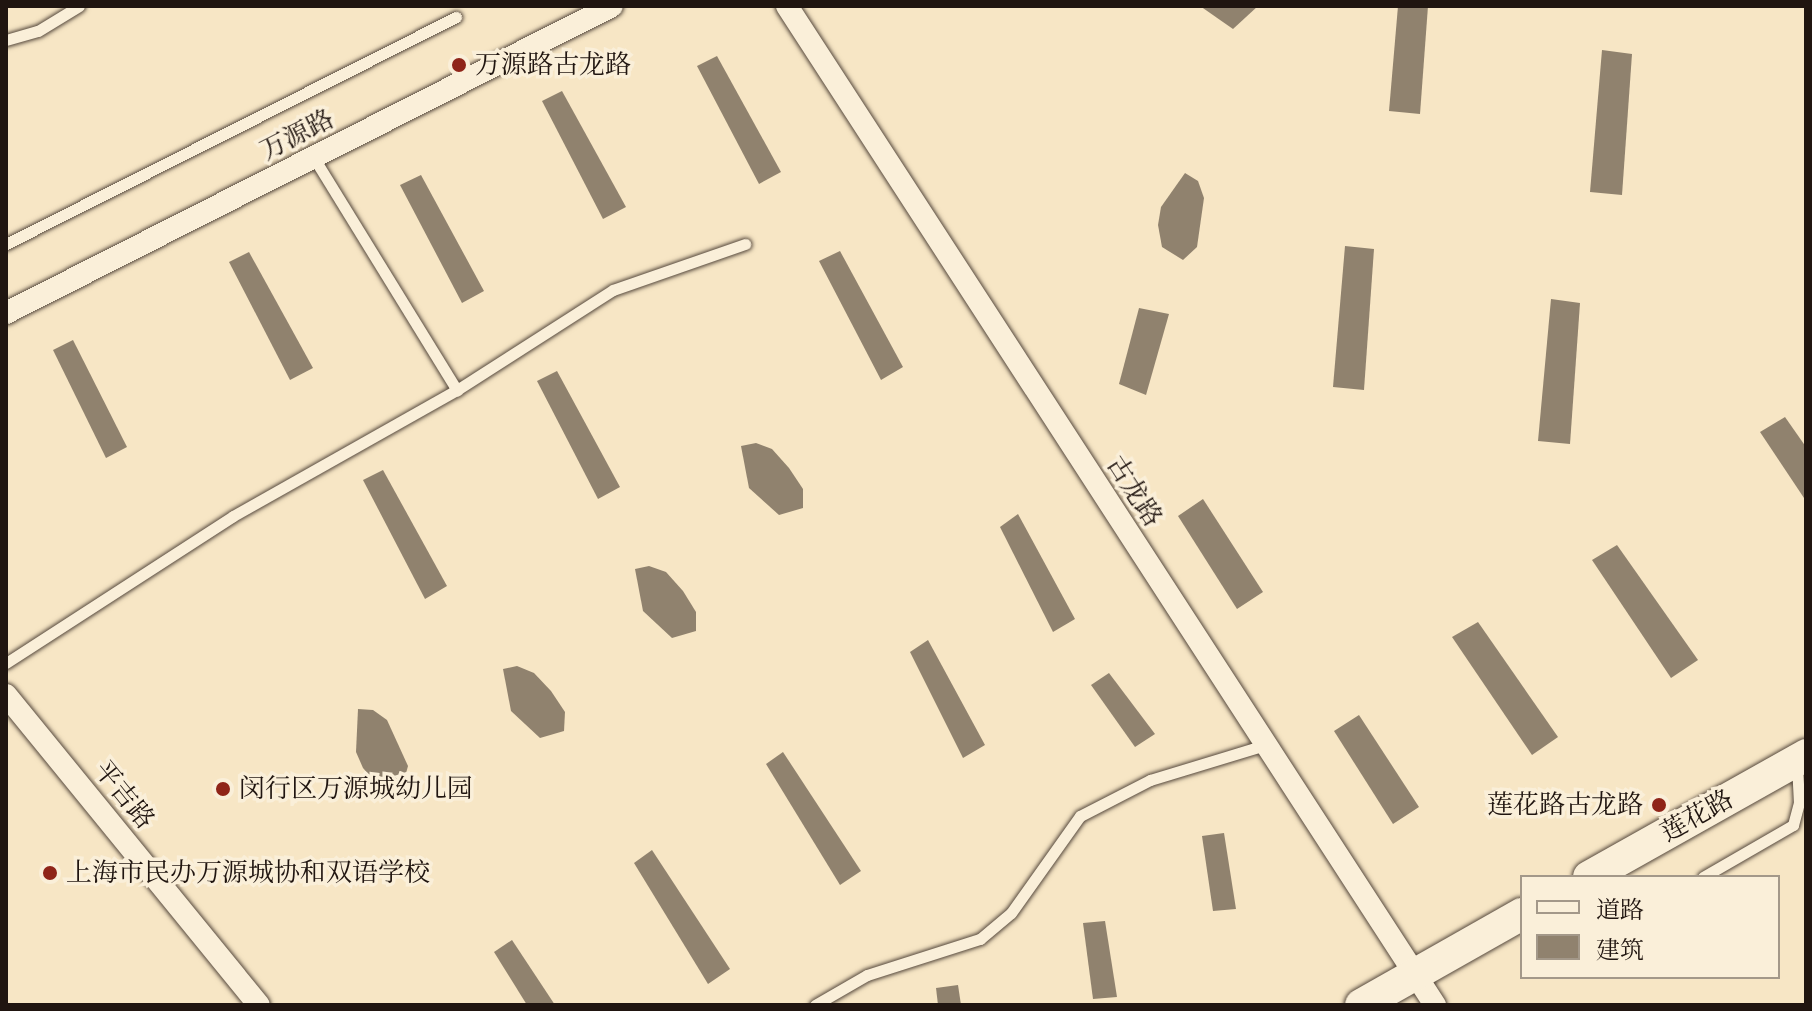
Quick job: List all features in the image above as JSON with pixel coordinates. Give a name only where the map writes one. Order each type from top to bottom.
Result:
[{"type":"main road","name":"莲花路","points":[[1593,875],[1802,758]]},
{"type":"main road","points":[[1361,1005],[1520,915]]},
{"type":"street","name":"万源路","points":[[6,313],[612,6]]},
{"type":"street","name":"古龙路","points":[[787,6],[1435,1005]]},
{"type":"street","name":"平吉路","points":[[6,695],[259,1005]]},
{"type":"lane","points":[[6,40],[38,31],[79,6]]},
{"type":"lane","points":[[6,244],[456,17]]},
{"type":"lane","points":[[314,158],[457,390]]},
{"type":"lane","points":[[6,663],[233,516],[457,390],[613,290],[745,244]]},
{"type":"lane","points":[[815,1005],[867,975],[980,939],[1011,913],[1080,816],[1150,780],[1265,745]]},
{"type":"lane","points":[[1706,875],[1793,825],[1799,803],[1802,758]]},
{"type":"building","points":[[1200,6],[1258,6],[1233,29]]},
{"type":"building","points":[[1398,6],[1428,6],[1420,114],[1389,111]]},
{"type":"building","points":[[1602,50],[1632,54],[1622,195],[1590,192]]},
{"type":"building","points":[[717,56],[781,172],[759,184],[697,66]]},
{"type":"building","points":[[562,91],[626,207],[603,219],[542,101]]},
{"type":"building","points":[[1185,173],[1198,181],[1204,198],[1197,247],[1183,260],[1162,247],[1158,225],[1161,207]]},
{"type":"building","points":[[421,175],[484,291],[462,303],[400,185]]},
{"type":"building","points":[[1345,246],[1374,249],[1364,390],[1333,387]]},
{"type":"building","points":[[840,251],[903,367],[881,380],[819,261]]},
{"type":"building","points":[[249,252],[313,368],[290,380],[229,262]]},
{"type":"building","points":[[1551,299],[1580,303],[1570,444],[1538,441]]},
{"type":"building","points":[[1139,308],[1169,314],[1146,395],[1119,384]]},
{"type":"building","points":[[73,340],[127,447],[106,458],[53,350]]},
{"type":"building","points":[[557,371],[620,487],[598,499],[537,381]]},
{"type":"building","points":[[1785,417],[1806,447],[1806,501],[1760,432]]},
{"type":"building","points":[[756,443],[772,449],[789,468],[803,489],[803,508],[779,515],[749,488],[741,446]]},
{"type":"building","points":[[383,470],[447,586],[425,599],[363,480]]},
{"type":"building","points":[[1203,499],[1263,592],[1237,609],[1178,516]]},
{"type":"building","points":[[1018,514],[1075,619],[1053,632],[1000,527]]},
{"type":"building","points":[[1617,545],[1698,660],[1671,678],[1592,560]]},
{"type":"building","points":[[649,566],[666,572],[683,591],[696,612],[696,631],[672,638],[643,611],[635,569]]},
{"type":"building","points":[[1478,622],[1558,737],[1532,755],[1452,637]]},
{"type":"building","points":[[928,640],[985,745],[963,758],[910,652]]},
{"type":"building","points":[[517,666],[534,673],[551,691],[565,712],[564,731],[540,738],[511,711],[503,669]]},
{"type":"building","points":[[1109,673],[1155,734],[1135,747],[1091,685]]},
{"type":"building","points":[[358,709],[373,710],[387,720],[408,766],[403,784],[378,785],[363,768],[356,752]]},
{"type":"building","points":[[1359,715],[1419,807],[1393,824],[1334,731]]},
{"type":"building","points":[[783,752],[861,871],[840,885],[766,764]]},
{"type":"building","points":[[1224,833],[1236,909],[1213,911],[1202,836]]},
{"type":"building","points":[[652,850],[730,969],[708,984],[634,863]]},
{"type":"building","points":[[1105,921],[1117,997],[1093,999],[1083,923]]},
{"type":"building","points":[[512,940],[555,1005],[527,1005],[494,952]]},
{"type":"building","points":[[958,985],[961,1005],[938,1005],[936,988]]},
{"type":"place","name":"万源路古龙路","points":[[459,65]]},
{"type":"place","name":"闵行区万源城幼儿园","points":[[223,789]]},
{"type":"place","name":"莲花路古龙路","points":[[1659,805]]},
{"type":"place","name":"上海市民办万源城协和双语学校","points":[[50,873]]}]
